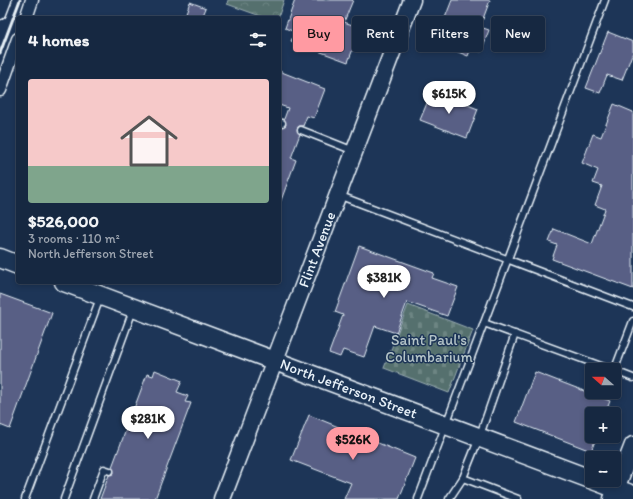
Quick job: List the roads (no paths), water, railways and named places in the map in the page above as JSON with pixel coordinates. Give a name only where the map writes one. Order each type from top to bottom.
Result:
[{"type":"main road","points":[[0,258],[16,264]]},
{"type":"main road","name":"North Jefferson Street","points":[[69,284],[479,438],[614,494],[633,495]]},
{"type":"street","points":[[0,13],[5,0]]},
{"type":"street","points":[[27,16],[32,0]]},
{"type":"street","name":"Flint Avenue","points":[[222,499],[412,0]]},
{"type":"street","points":[[0,90],[16,44]]},
{"type":"street","points":[[614,494],[633,445]]},
{"type":"lane","points":[[418,499],[606,0]]},
{"type":"lane","points":[[301,130],[355,151]]},
{"type":"lane","points":[[338,195],[633,307]]},
{"type":"lane","points":[[25,499],[101,296]]},
{"type":"lane","points":[[64,499],[134,308]]},
{"type":"lane","points":[[617,363],[633,321]]},
{"type":"lane","points":[[484,323],[593,363]]},
{"type":"lane","points":[[449,499],[463,478],[479,438],[515,334]]},
{"type":"lane","points":[[621,374],[633,378]]},
{"type":"lane","points":[[93,499],[104,469],[110,471]]},
{"type":"lane","points":[[463,478],[518,499]]},
{"type":"railway","points":[[0,53],[20,0]]},
{"type":"park label","name":"Saint Paul's Columbarium","points":[[429,348]]}]
